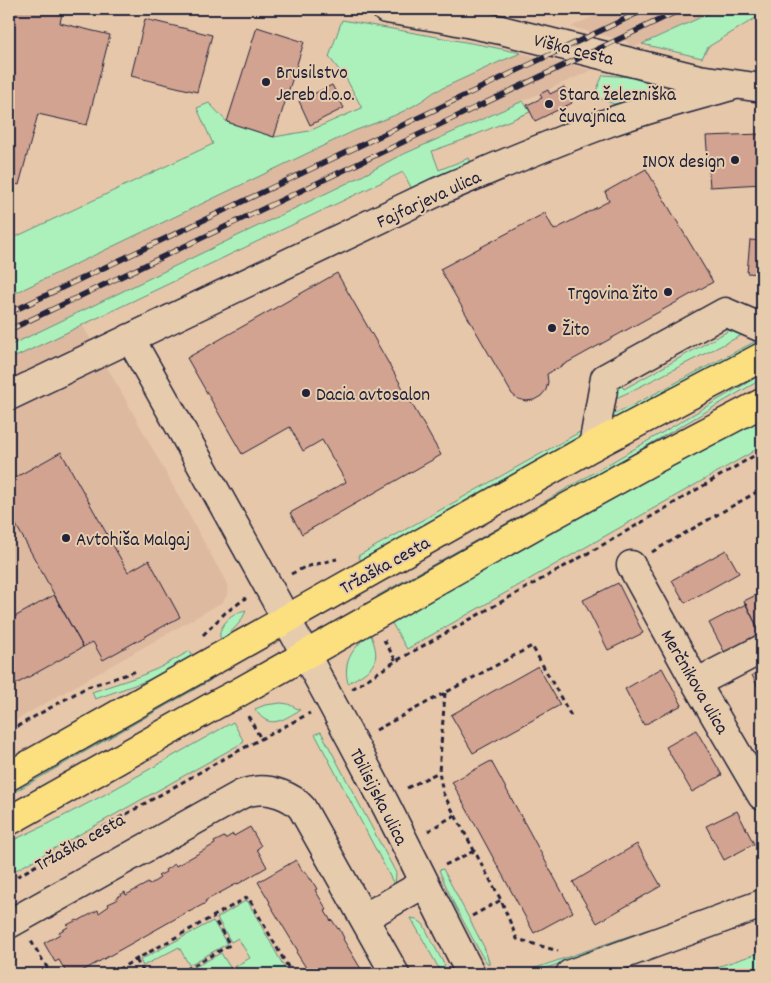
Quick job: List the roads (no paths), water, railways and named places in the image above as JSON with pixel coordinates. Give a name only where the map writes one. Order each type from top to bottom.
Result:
[{"type":"main road","name":"Tržaška cesta","points":[[9,776],[592,446],[762,357]]},
{"type":"main road","points":[[9,821],[657,458],[762,403]]},
{"type":"street","name":"Viška cesta","points":[[386,9],[502,30],[684,76],[762,88]]},
{"type":"street","name":"Fajfarjeva ulica","points":[[9,396],[437,192],[490,169],[609,122],[735,85]]},
{"type":"street","points":[[592,446],[605,378],[725,312],[762,328]]},
{"type":"street","points":[[130,338],[286,619]]},
{"type":"street","name":"Merčnikova ulica","points":[[630,565],[762,796]]},
{"type":"street","name":"Tbilisijska ulica","points":[[286,619],[379,793],[471,974]]},
{"type":"street","points":[[696,683],[762,649]]},
{"type":"street","points":[[14,921],[242,794],[255,790],[276,792],[289,797],[302,808],[395,974]]},
{"type":"street","points":[[364,918],[425,883]]},
{"type":"street","points":[[565,962],[762,904]]},
{"type":"railway","points":[[9,313],[646,9]]},
{"type":"railway","points":[[9,330],[682,9]]},
{"type":"place","name":"Brusilstvo Jereb d.o.o.","points":[[266,82]]},
{"type":"place","name":"Stara železniška čuvajnica","points":[[549,104]]},
{"type":"place","name":"INOX design","points":[[735,160]]},
{"type":"place","name":"Trgovina žito","points":[[668,292]]},
{"type":"place","name":"Žito","points":[[552,328]]},
{"type":"place","name":"Dacia avtosalon","points":[[306,393]]},
{"type":"place","name":"Avtohiša Malgaj","points":[[66,538]]}]
